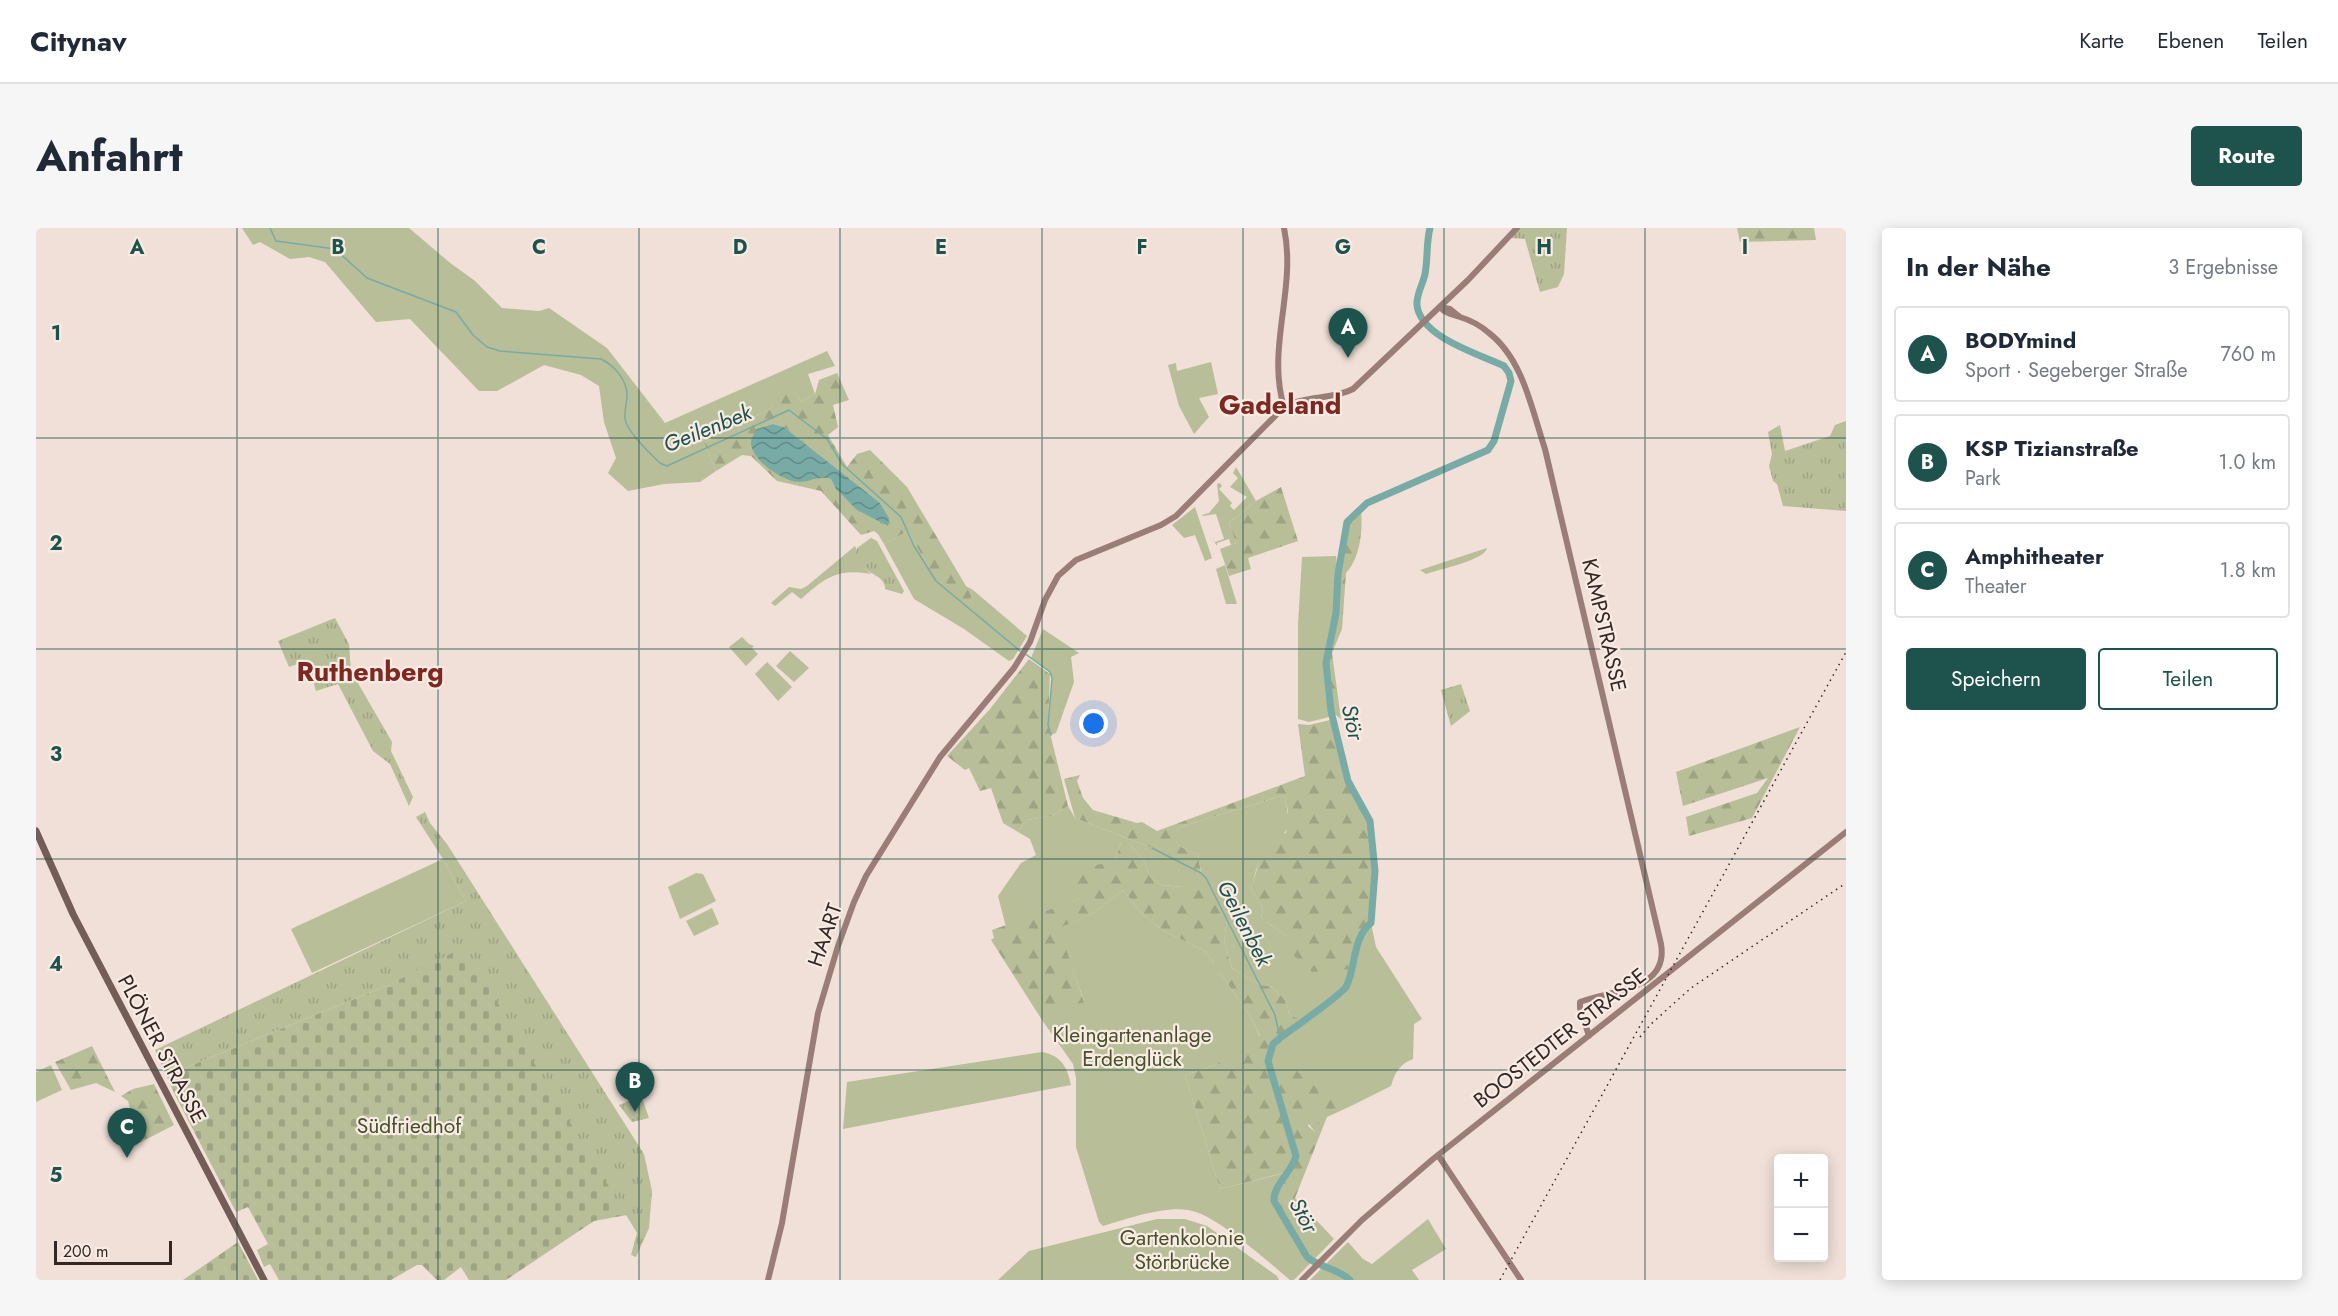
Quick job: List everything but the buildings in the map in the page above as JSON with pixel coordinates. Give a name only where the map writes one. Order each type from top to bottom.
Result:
[{"type":"main road","name":"PLÖNER STRASSE","points":[[36,831],[73,914],[264,1280]]},
{"type":"street","points":[[1284,228],[1288,261],[1277,370],[1284,407],[1301,401],[1342,394],[1353,388],[1451,297],[1517,228]]},
{"type":"street","points":[[1451,297],[1457,314]]},
{"type":"street","name":"KAMPSTRASSE","points":[[1440,307],[1489,333],[1503,346],[1520,376],[1545,449],[1661,944],[1662,960],[1659,970],[1652,977],[1641,983],[1580,1002],[1589,1036]]},
{"type":"street","name":"HAART","points":[[768,1280],[782,1223],[824,987],[857,893],[866,876],[940,757],[1002,685],[1025,651],[1045,600],[1062,571],[1084,556],[1161,525],[1176,516],[1284,407]]},
{"type":"street","name":"BOOSTEDTER STRASSE","points":[[1302,1280],[1361,1221],[1438,1155],[1846,832]]},
{"type":"street","points":[[1438,1155],[1521,1280]]},
{"type":"green space","points":[[242,228],[409,228],[475,281],[502,308],[539,311],[549,308],[607,348],[665,423],[827,351],[835,366],[808,374],[815,394],[801,402],[791,384],[773,407],[704,443],[716,471],[700,482],[664,484],[628,491],[608,473],[616,458],[604,422],[599,386],[581,375],[544,365],[497,391],[479,391],[410,319],[376,322],[325,262],[309,257],[290,259],[260,242],[253,245]]},
{"type":"green space","points":[[1520,228],[1567,228],[1564,274],[1558,287],[1540,292],[1525,239],[1511,238]]},
{"type":"green space","points":[[1737,228],[1814,228],[1816,240],[1740,242]]},
{"type":"green space","points":[[1211,362],[1218,394],[1199,398],[1209,417],[1194,434],[1179,406],[1168,365],[1176,363],[1177,371]]},
{"type":"green space","points":[[837,373],[849,400],[833,405],[838,427],[828,435],[847,467],[857,454],[870,450],[907,487],[966,586],[973,590],[968,607],[936,581],[908,531],[884,544],[874,531],[861,535],[821,491],[777,481],[751,456],[742,455],[716,471],[704,443],[773,407],[774,394],[791,383],[801,402],[815,394],[819,380]],"holes":[[[773,424],[784,427],[879,502],[888,525],[864,512],[842,495],[831,479],[825,477]]]},
{"type":"green space","points":[[1846,421],[1846,511],[1783,506],[1769,466],[1772,454],[1768,432],[1780,425],[1785,451],[1830,436],[1835,425]]},
{"type":"green space","points":[[1236,467],[1256,501],[1229,523],[1236,543],[1231,545],[1229,539],[1217,543],[1217,546],[1212,538],[1215,542],[1224,539],[1216,514],[1202,515],[1209,513],[1219,501],[1217,484],[1220,483],[1222,486],[1219,489],[1232,503],[1230,506],[1234,510],[1247,497],[1230,487],[1238,478],[1233,473]]},
{"type":"green space","points":[[1281,487],[1298,541],[1248,558],[1251,569],[1229,576],[1220,549],[1236,543],[1229,523],[1256,501]]},
{"type":"green space","points":[[1195,507],[1212,558],[1205,561],[1195,535],[1184,538],[1172,525]]},
{"type":"green space","points":[[1361,511],[1360,544],[1355,560],[1346,573],[1342,629],[1332,653],[1341,719],[1331,711],[1326,663],[1336,613],[1338,574],[1347,522],[1354,514]]},
{"type":"green space","points":[[908,531],[936,581],[968,606],[973,590],[1027,636],[1013,659],[1009,661],[964,629],[914,599],[884,544]]},
{"type":"green space","points":[[871,538],[877,541],[904,591],[902,594],[885,589],[880,579],[859,563],[856,556],[857,548]]},
{"type":"green space","points":[[855,546],[863,567],[871,574],[849,572],[832,576],[801,599],[792,592],[775,606],[771,603],[789,587],[801,589],[807,586]]},
{"type":"green space","points":[[1487,548],[1479,556],[1461,564],[1426,574],[1420,570]]},
{"type":"green space","points":[[1336,556],[1338,574],[1336,613],[1326,663],[1331,711],[1329,717],[1309,722],[1298,719],[1298,625],[1302,557]]},
{"type":"green space","points":[[1225,565],[1237,604],[1226,604],[1216,569]]},
{"type":"green space","points":[[335,618],[349,644],[351,671],[392,742],[391,751],[413,797],[409,806],[390,764],[373,751],[338,684],[316,691],[308,664],[303,662],[289,667],[278,641]]},
{"type":"green space","points":[[1043,629],[1079,653],[1071,657],[1074,682],[1056,733],[1051,735],[1048,725],[1052,678],[1050,672],[1031,658]]},
{"type":"green space","points":[[742,637],[754,646],[752,648],[758,654],[746,666],[729,647]]},
{"type":"green space","points":[[790,651],[809,668],[794,682],[776,666]]},
{"type":"green space","points":[[1029,659],[1050,674],[1048,725],[1068,806],[1052,816],[1026,820],[1018,832],[1003,823],[991,788],[980,791],[969,768],[965,770],[947,756],[990,709]]},
{"type":"green space","points":[[767,662],[792,687],[778,701],[755,674]]},
{"type":"green space","points":[[1461,684],[1470,711],[1451,726],[1441,690]]},
{"type":"green space","points":[[1330,720],[1348,781],[1370,821],[1375,871],[1371,923],[1365,928],[1350,969],[1312,972],[1291,953],[1288,937],[1261,918],[1263,908],[1251,889],[1259,862],[1257,853],[1268,839],[1286,833],[1288,811],[1284,795],[1180,827],[1171,834],[1181,847],[1198,855],[1201,873],[1152,848],[1075,818],[1064,779],[1080,775],[1077,781],[1083,798],[1093,810],[1137,823],[1142,822],[1157,831],[1305,776],[1298,724],[1309,725]]},
{"type":"green space","points":[[1800,727],[1752,818],[1689,836],[1686,817],[1757,793],[1768,778],[1683,806],[1676,772]]},
{"type":"green space","points":[[1284,795],[1287,828],[1260,861],[1251,889],[1263,908],[1261,918],[1288,937],[1350,969],[1365,927],[1371,923],[1376,947],[1422,1019],[1414,1024],[1413,1059],[1399,1069],[1391,1086],[1351,1106],[1344,1093],[1315,1132],[1272,1076],[1268,1061],[1273,1044],[1301,1021],[1289,1014],[1286,1000],[1270,986],[1260,985],[1232,968],[1224,941],[1227,919],[1190,895],[1184,887],[1161,885],[1150,877],[1145,862],[1129,843],[1121,843],[1115,861],[1080,899],[1006,927],[998,896],[1021,863],[1036,855],[1030,839],[1018,832],[1026,820],[1052,816],[1068,806],[1075,818],[1152,848],[1201,872],[1198,855],[1181,847],[1170,834],[1180,827]]},
{"type":"green space","points":[[425,812],[644,1154],[652,1191],[649,1228],[636,1257],[631,1255],[637,1233],[464,947],[386,986],[187,1067],[175,1095],[155,1050],[466,901],[416,817]]},
{"type":"green space","points":[[1121,843],[1129,843],[1145,862],[1150,877],[1161,885],[1184,887],[1190,894],[1209,885],[1227,919],[1224,941],[1232,968],[1260,985],[1270,986],[1286,1000],[1289,1014],[1302,1021],[1275,1043],[1269,1057],[1269,1066],[1272,1076],[1293,1068],[1320,1091],[1308,1126],[1315,1132],[1324,1103],[1345,1093],[1351,1106],[1327,1117],[1295,1198],[1302,1205],[1298,1210],[1277,1208],[1276,1193],[1288,1172],[1220,1189],[1185,1075],[1213,1066],[1260,1036],[1252,1019],[1205,951],[1164,931],[1141,913],[1123,890],[1092,914],[1059,928],[1084,1002],[1042,1020],[991,940],[994,938],[992,930],[1080,899],[1074,870],[1115,861]]},
{"type":"green space","points":[[443,859],[466,901],[312,973],[291,929]]},
{"type":"green space","points":[[696,873],[703,874],[716,901],[680,919],[668,887]]},
{"type":"green space","name":"Kleingartenanlage Erdenglück","points":[[1123,890],[1141,913],[1164,931],[1205,951],[1252,1019],[1260,1037],[1213,1066],[1185,1075],[1220,1189],[1289,1172],[1274,1195],[1298,1210],[1302,1205],[1334,1239],[1294,1280],[1290,1280],[1227,1229],[1199,1213],[1178,1209],[1145,1214],[1103,1226],[1099,1222],[1076,1147],[1076,1078],[1073,1064],[1042,1020],[1084,1001],[1058,928],[1092,914]]},
{"type":"green space","points":[[712,908],[719,924],[694,936],[686,921]]},
{"type":"green space","name":"Südfriedhof","points":[[464,946],[627,1215],[594,1221],[506,1280],[469,1280],[461,1267],[444,1280],[437,1280],[422,1265],[417,1265],[391,1280],[279,1280],[270,1264],[264,1267],[257,1250],[268,1244],[248,1207],[236,1212],[175,1095],[187,1067],[386,986]]},
{"type":"green space","points":[[92,1046],[115,1092],[96,1083],[71,1090],[55,1062]]},
{"type":"green space","points":[[1042,1052],[1059,1059],[1068,1073],[1071,1085],[843,1129],[847,1082]]},
{"type":"green space","points":[[51,1065],[62,1090],[36,1102],[36,1072]]},
{"type":"green space","points":[[154,1084],[174,1125],[139,1143],[128,1101],[121,1096],[133,1089]]},
{"type":"green space","points":[[640,1092],[649,1118],[632,1122],[619,1105],[629,1101],[628,1097]]},
{"type":"green space","name":"Gartenkolonie Störbrücke","points":[[1157,1219],[1185,1219],[1207,1226],[1277,1276],[1279,1280],[998,1280],[1029,1251]]},
{"type":"green space","points":[[1428,1219],[1446,1249],[1412,1270],[1419,1280],[1310,1280],[1348,1242],[1363,1259],[1372,1264]]},
{"type":"green space","points":[[238,1242],[258,1280],[183,1280]]},
{"type":"water","points":[[773,424],[784,427],[879,502],[889,518],[888,526],[857,510],[836,489],[831,479],[792,481],[777,474],[762,462],[752,449],[751,442],[757,429]]},
{"type":"waterway","name":"Geilenbek","points":[[270,228],[276,241],[335,249],[367,278],[456,312],[473,335],[487,347],[500,351],[601,359],[615,369],[625,384],[627,395],[625,419],[630,430],[660,463],[667,466],[789,410],[827,439],[842,464],[901,517],[914,546],[936,581],[1020,651]]},
{"type":"waterway","name":"Stör","points":[[1350,1280],[1307,1257],[1274,1201],[1276,1189],[1291,1168],[1296,1156],[1268,1061],[1273,1044],[1346,987],[1360,937],[1371,923],[1375,871],[1370,821],[1348,781],[1331,711],[1326,663],[1336,613],[1338,574],[1347,522],[1367,503],[1488,450],[1494,441],[1511,381],[1504,366],[1452,343],[1428,326],[1421,316],[1417,301],[1425,274],[1430,228]]},
{"type":"waterway","name":"Geilenbek","points":[[1024,653],[1050,672],[1052,678],[1048,725],[1051,735]]},
{"type":"waterway","name":"Geilenbek","points":[[1152,848],[1201,873],[1206,878],[1275,1015],[1280,1038]]},
{"type":"railway","points":[[1500,1280],[1846,652]]},
{"type":"railway","points":[[1640,1037],[1691,988],[1846,883]]},
{"type":"place","name":"BODYmind","points":[[1348,358]]},
{"type":"place","name":"KSP Tizianstraße","points":[[635,1112]]},
{"type":"place","name":"Amphitheater","points":[[127,1158]]},
{"type":"district","name":"Gadeland","points":[[1280,405]]},
{"type":"district","name":"Ruthenberg","points":[[370,672]]}]
